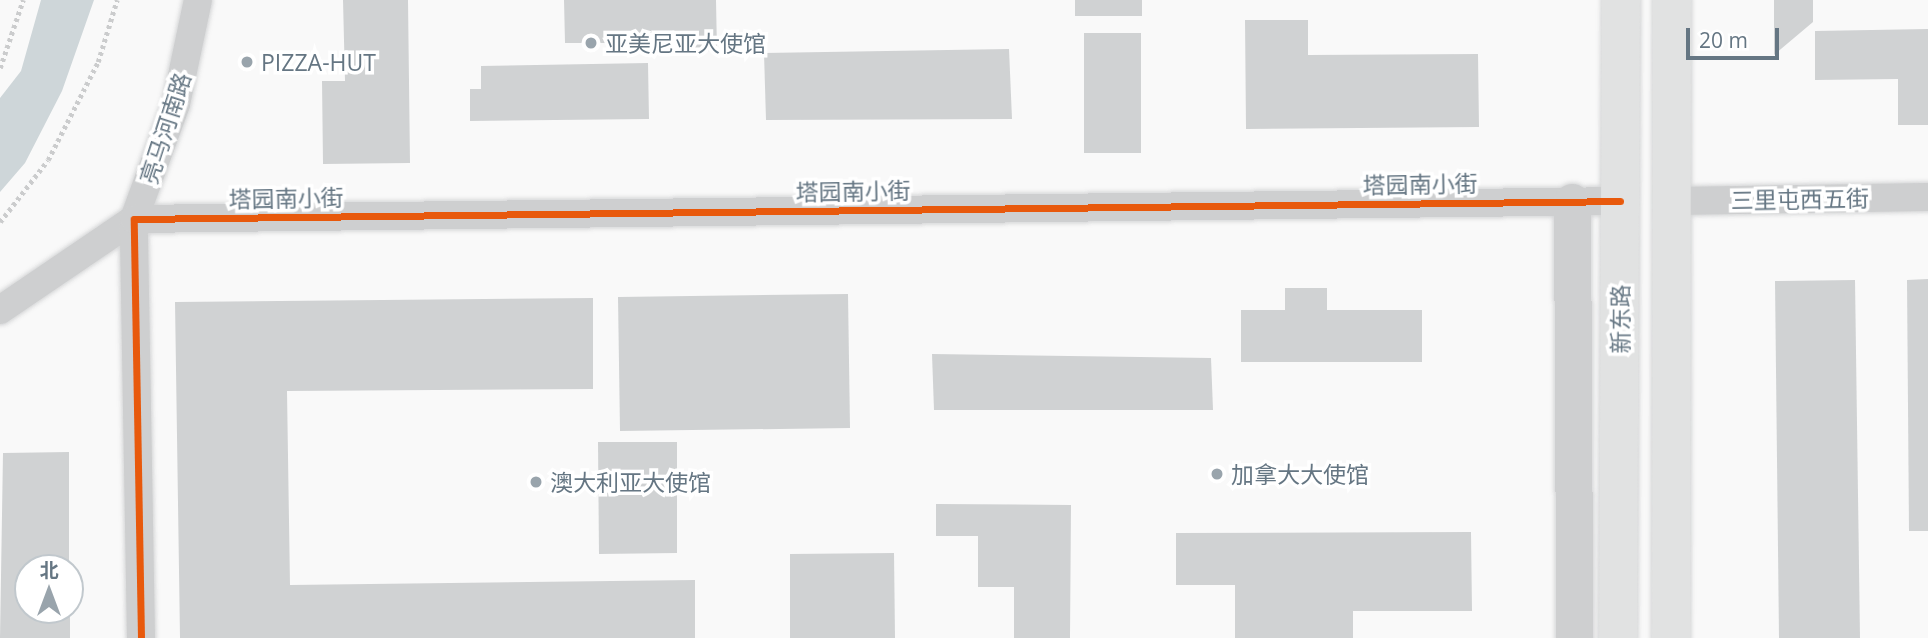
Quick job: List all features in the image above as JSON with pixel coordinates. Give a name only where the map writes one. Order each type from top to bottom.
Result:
[{"type":"main road","name":"新东路","points":[[1619,638],[1621,0]]},
{"type":"main road","points":[[1671,638],[1672,0]]},
{"type":"street","name":"亮马河南路","points":[[134,219],[176,104],[198,0]]},
{"type":"street","name":"三里屯西五街","points":[[1672,201],[1928,197]]},
{"type":"street","name":"塔园南小街","points":[[134,219],[1620,201]]},
{"type":"street","name":"新东路","points":[[1572,202],[1574,638]]},
{"type":"street","points":[[0,310],[134,219]]},
{"type":"street","points":[[134,219],[141,638]]},
{"type":"path","points":[[0,68],[23,0]]},
{"type":"path","points":[[0,222],[48,160],[99,62],[117,0]]},
{"type":"shaded area","points":[[41,0],[94,0],[62,91],[25,163],[0,192],[0,98],[21,71]]},
{"type":"building","points":[[343,0],[408,0],[410,163],[323,164],[322,81],[345,81]]},
{"type":"building","points":[[564,0],[716,0],[717,51],[634,52],[634,43],[565,43]]},
{"type":"building","points":[[1075,0],[1142,0],[1142,16],[1075,16]]},
{"type":"building","points":[[1774,0],[1813,0],[1813,22],[1774,55]]},
{"type":"building","points":[[1245,20],[1308,20],[1308,55],[1478,54],[1479,127],[1246,129]]},
{"type":"building","points":[[1928,29],[1928,125],[1898,125],[1898,79],[1815,80],[1815,31]]},
{"type":"building","points":[[1084,33],[1141,33],[1141,153],[1084,153]]},
{"type":"building","points":[[1009,49],[1012,119],[766,120],[764,53]]},
{"type":"building","points":[[648,63],[649,119],[470,121],[470,89],[481,89],[481,66]]},
{"type":"building","points":[[1928,279],[1928,531],[1909,531],[1907,280]]},
{"type":"building","points":[[1855,280],[1860,638],[1779,638],[1775,281]]},
{"type":"building","points":[[1285,288],[1327,288],[1327,310],[1422,310],[1422,362],[1241,362],[1241,310],[1285,310]]},
{"type":"building","points":[[848,294],[850,428],[620,431],[618,297]]},
{"type":"building","points":[[593,298],[593,389],[287,391],[290,585],[695,580],[695,638],[180,638],[175,302]]},
{"type":"building","points":[[932,354],[1211,358],[1213,410],[934,410]]},
{"type":"building","points":[[598,442],[677,442],[677,553],[599,554]]},
{"type":"building","points":[[69,452],[69,554],[14,554],[14,624],[70,624],[70,638],[0,638],[3,453]]},
{"type":"building","points":[[936,504],[1071,505],[1070,638],[1014,638],[1014,587],[978,587],[978,536],[936,536]]},
{"type":"building","points":[[1471,532],[1472,611],[1353,611],[1353,638],[1235,638],[1235,585],[1176,585],[1176,533]]},
{"type":"building","points":[[894,553],[895,638],[790,638],[790,554]]},
{"type":"cycle path","points":[[141,638],[134,219],[1620,201]]},
{"type":"place","name":"亚美尼亚大使馆","points":[[591,43]]},
{"type":"place","name":"PIZZA-HUT","points":[[247,62]]},
{"type":"place","name":"加拿大大使馆","points":[[1217,474]]},
{"type":"place","name":"澳大利亚大使馆","points":[[536,482]]}]
